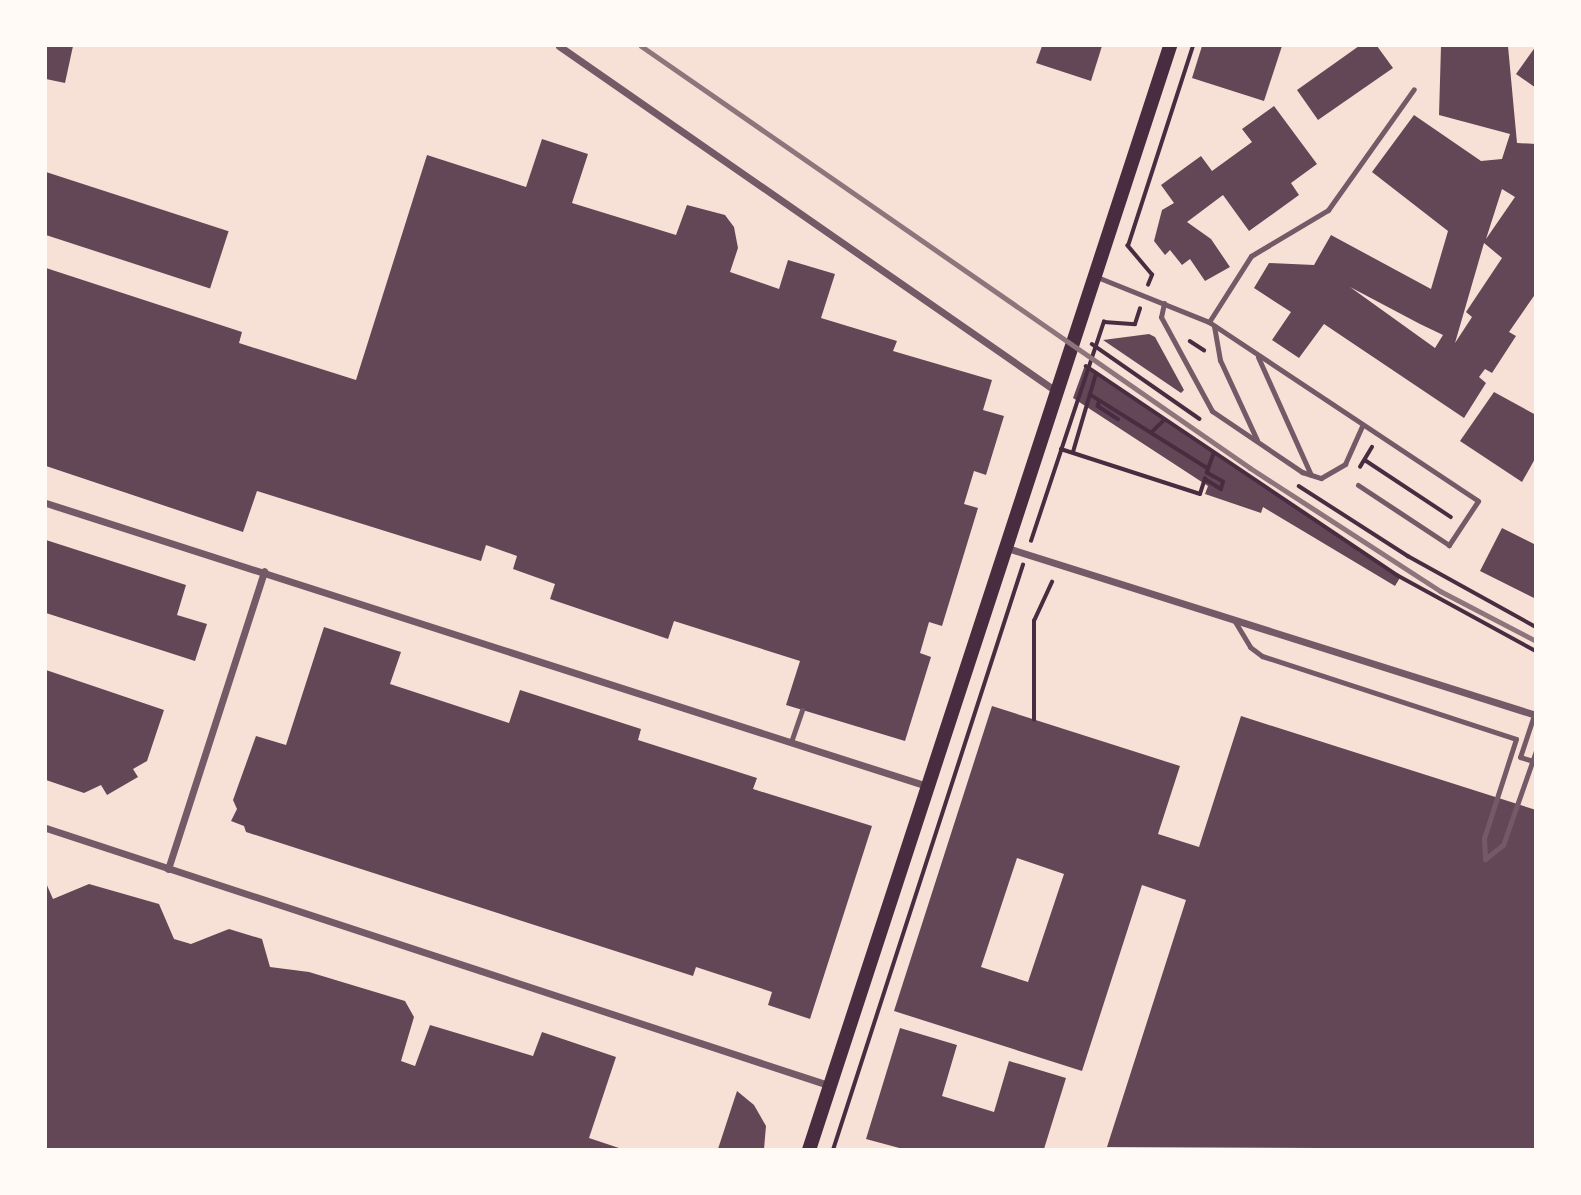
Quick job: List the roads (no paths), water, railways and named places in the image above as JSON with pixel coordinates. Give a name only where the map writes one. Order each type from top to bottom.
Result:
[{"type":"main road","points":[[808,1150],[1003,546],[1057,391],[1170,46]]},
{"type":"street","points":[[559,46],[1057,391]]},
{"type":"street","points":[[46,503],[927,786]]},
{"type":"street","points":[[1003,546],[1535,715]]},
{"type":"street","points":[[168,869],[264,571]]},
{"type":"street","points":[[46,828],[828,1084]]},
{"type":"lane","points":[[1257,442],[1220,360],[1212,324],[1251,256],[1328,210],[1414,89]]},
{"type":"lane","points":[[1094,276],[1212,324],[1478,501],[1450,545],[1357,485]]},
{"type":"lane","points":[[1164,303],[1161,317],[1212,411],[1257,442],[1311,475],[1321,478],[1345,464],[1362,426]]},
{"type":"lane","points":[[1256,354],[1311,475]]},
{"type":"lane","points":[[1234,620],[1250,647],[1262,656],[1516,739],[1484,838],[1485,859],[1503,845],[1534,750]]},
{"type":"lane","points":[[792,742],[802,710]]},
{"type":"lane","points":[[1535,715],[1520,757],[1535,762]]},
{"type":"railway","points":[[641,46],[1250,468],[1440,591],[1536,641]]}]
